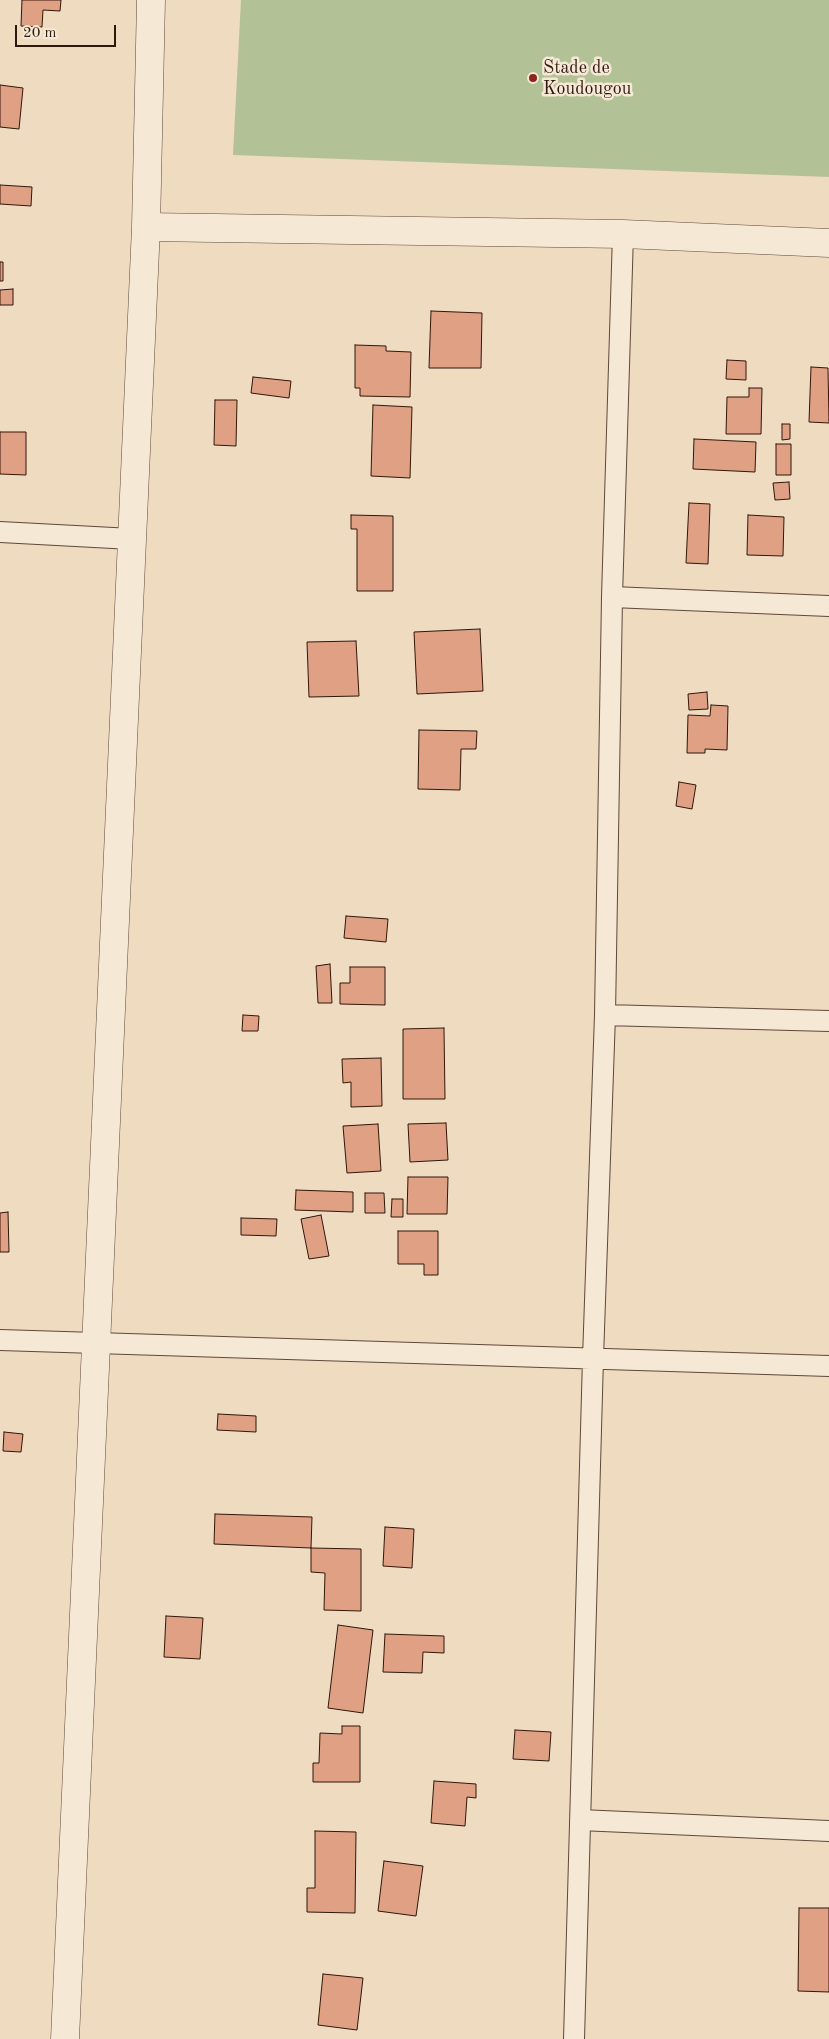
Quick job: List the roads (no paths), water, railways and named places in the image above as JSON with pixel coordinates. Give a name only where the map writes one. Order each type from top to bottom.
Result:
[{"type":"street","points":[[65,2039],[146,227],[151,0]]},
{"type":"street","points":[[146,227],[623,234],[829,243]]},
{"type":"lane","points":[[574,2039],[592,1358],[606,1015],[612,597],[623,234]]},
{"type":"lane","points":[[0,532],[132,539]]},
{"type":"lane","points":[[612,597],[829,606]]},
{"type":"lane","points":[[606,1015],[829,1021]]},
{"type":"lane","points":[[0,1340],[829,1366]]},
{"type":"lane","points":[[580,1820],[829,1831]]},
{"type":"place","name":"Stade de Koudougou","points":[[533,78]]}]
